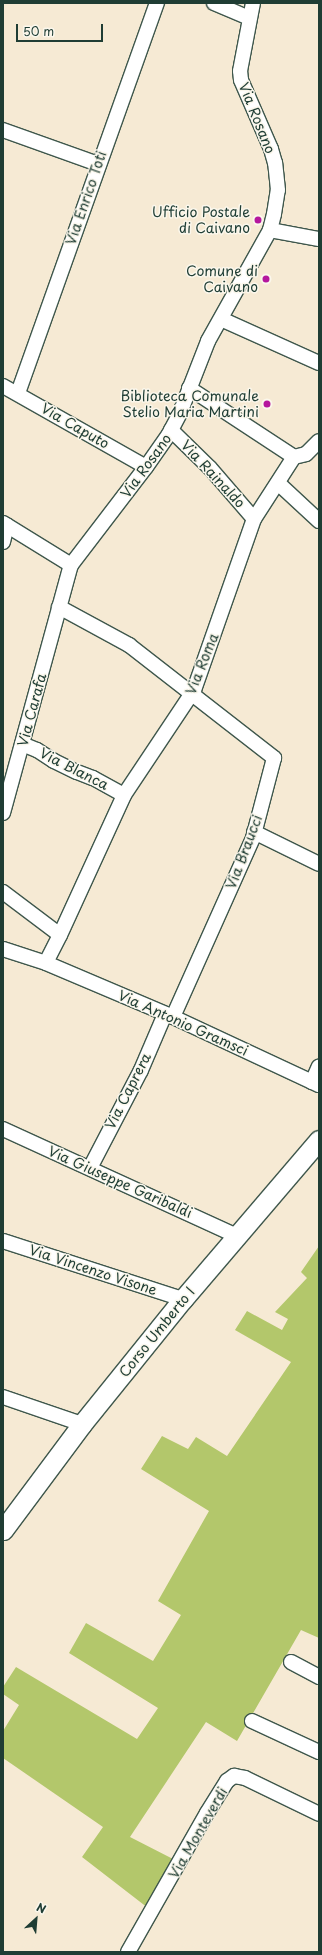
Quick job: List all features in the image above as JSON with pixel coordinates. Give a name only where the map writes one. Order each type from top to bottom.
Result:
[{"type":"main road","name":"Corso Umberto I","points":[[3,1530],[82,1424],[183,1299],[319,1140]]},
{"type":"street","name":"Via Enrico Toti","points":[[18,393],[98,164],[157,3]]},
{"type":"street","points":[[214,3],[249,18]]},
{"type":"street","name":"Via Rosano","points":[[59,607],[71,565],[146,467],[171,430],[208,341],[270,230],[278,190],[275,163],[271,149],[241,80],[240,71],[253,3]]},
{"type":"street","points":[[3,130],[98,164]]},
{"type":"street","points":[[270,230],[319,239]]},
{"type":"street","points":[[221,319],[319,363]]},
{"type":"street","name":"Via Caputo","points":[[3,386],[18,393],[146,467]]},
{"type":"street","points":[[189,388],[294,457],[306,454],[318,447]]},
{"type":"street","name":"Via Rainaldo","points":[[171,430],[210,468],[254,520]]},
{"type":"street","name":"Via Roma","points":[[46,963],[124,795],[191,695],[254,520],[294,457]]},
{"type":"street","points":[[278,483],[319,521]]},
{"type":"street","points":[[3,542],[5,524],[71,565]]},
{"type":"street","points":[[59,607],[129,645],[191,695]]},
{"type":"street","name":"Via Carafa","points":[[3,813],[59,607]]},
{"type":"street","name":"Via Braucci","points":[[169,1016],[254,832],[274,758],[191,695]]},
{"type":"street","name":"Via Blanca","points":[[22,744],[37,750],[54,761],[93,778],[124,795]]},
{"type":"street","points":[[254,832],[319,864]]},
{"type":"street","points":[[3,892],[60,935]]},
{"type":"street","name":"Via Antonio Gramsci","points":[[3,949],[46,963],[169,1016],[316,1083]]},
{"type":"street","name":"Via Caprera","points":[[90,1168],[169,1016]]},
{"type":"street","points":[[316,1083],[319,1066]]},
{"type":"street","name":"Via Giuseppe Garibaldi","points":[[3,1129],[237,1236]]},
{"type":"street","name":"Via Vincenzo Visone","points":[[3,1241],[183,1299]]},
{"type":"street","points":[[3,1397],[82,1424]]},
{"type":"street","points":[[291,1662],[319,1677]]},
{"type":"street","points":[[252,1721],[319,1752]]},
{"type":"street","name":"Via Monteverdi","points":[[128,1952],[170,1882],[207,1813],[227,1781],[234,1776],[245,1778],[319,1814]]},
{"type":"green space","points":[[319,1246],[319,1638],[301,1630],[237,1741],[206,1722],[130,1837],[173,1859],[148,1908],[82,1857],[103,1827],[3,1758],[3,1731],[19,1705],[3,1694],[3,1687],[16,1667],[137,1739],[158,1708],[69,1653],[86,1623],[153,1661],[181,1615],[158,1601],[209,1511],[141,1469],[162,1436],[188,1449],[196,1437],[227,1456],[291,1362],[235,1330],[247,1311],[282,1330],[288,1319],[275,1312],[307,1278],[301,1272]]},
{"type":"place","name":"Ufficio Postale di Caivano","points":[[258,220]]},
{"type":"place","name":"Comune di Caivano","points":[[266,279]]},
{"type":"place","name":"Biblioteca Comunale Stelio Maria Martini","points":[[267,404]]}]
